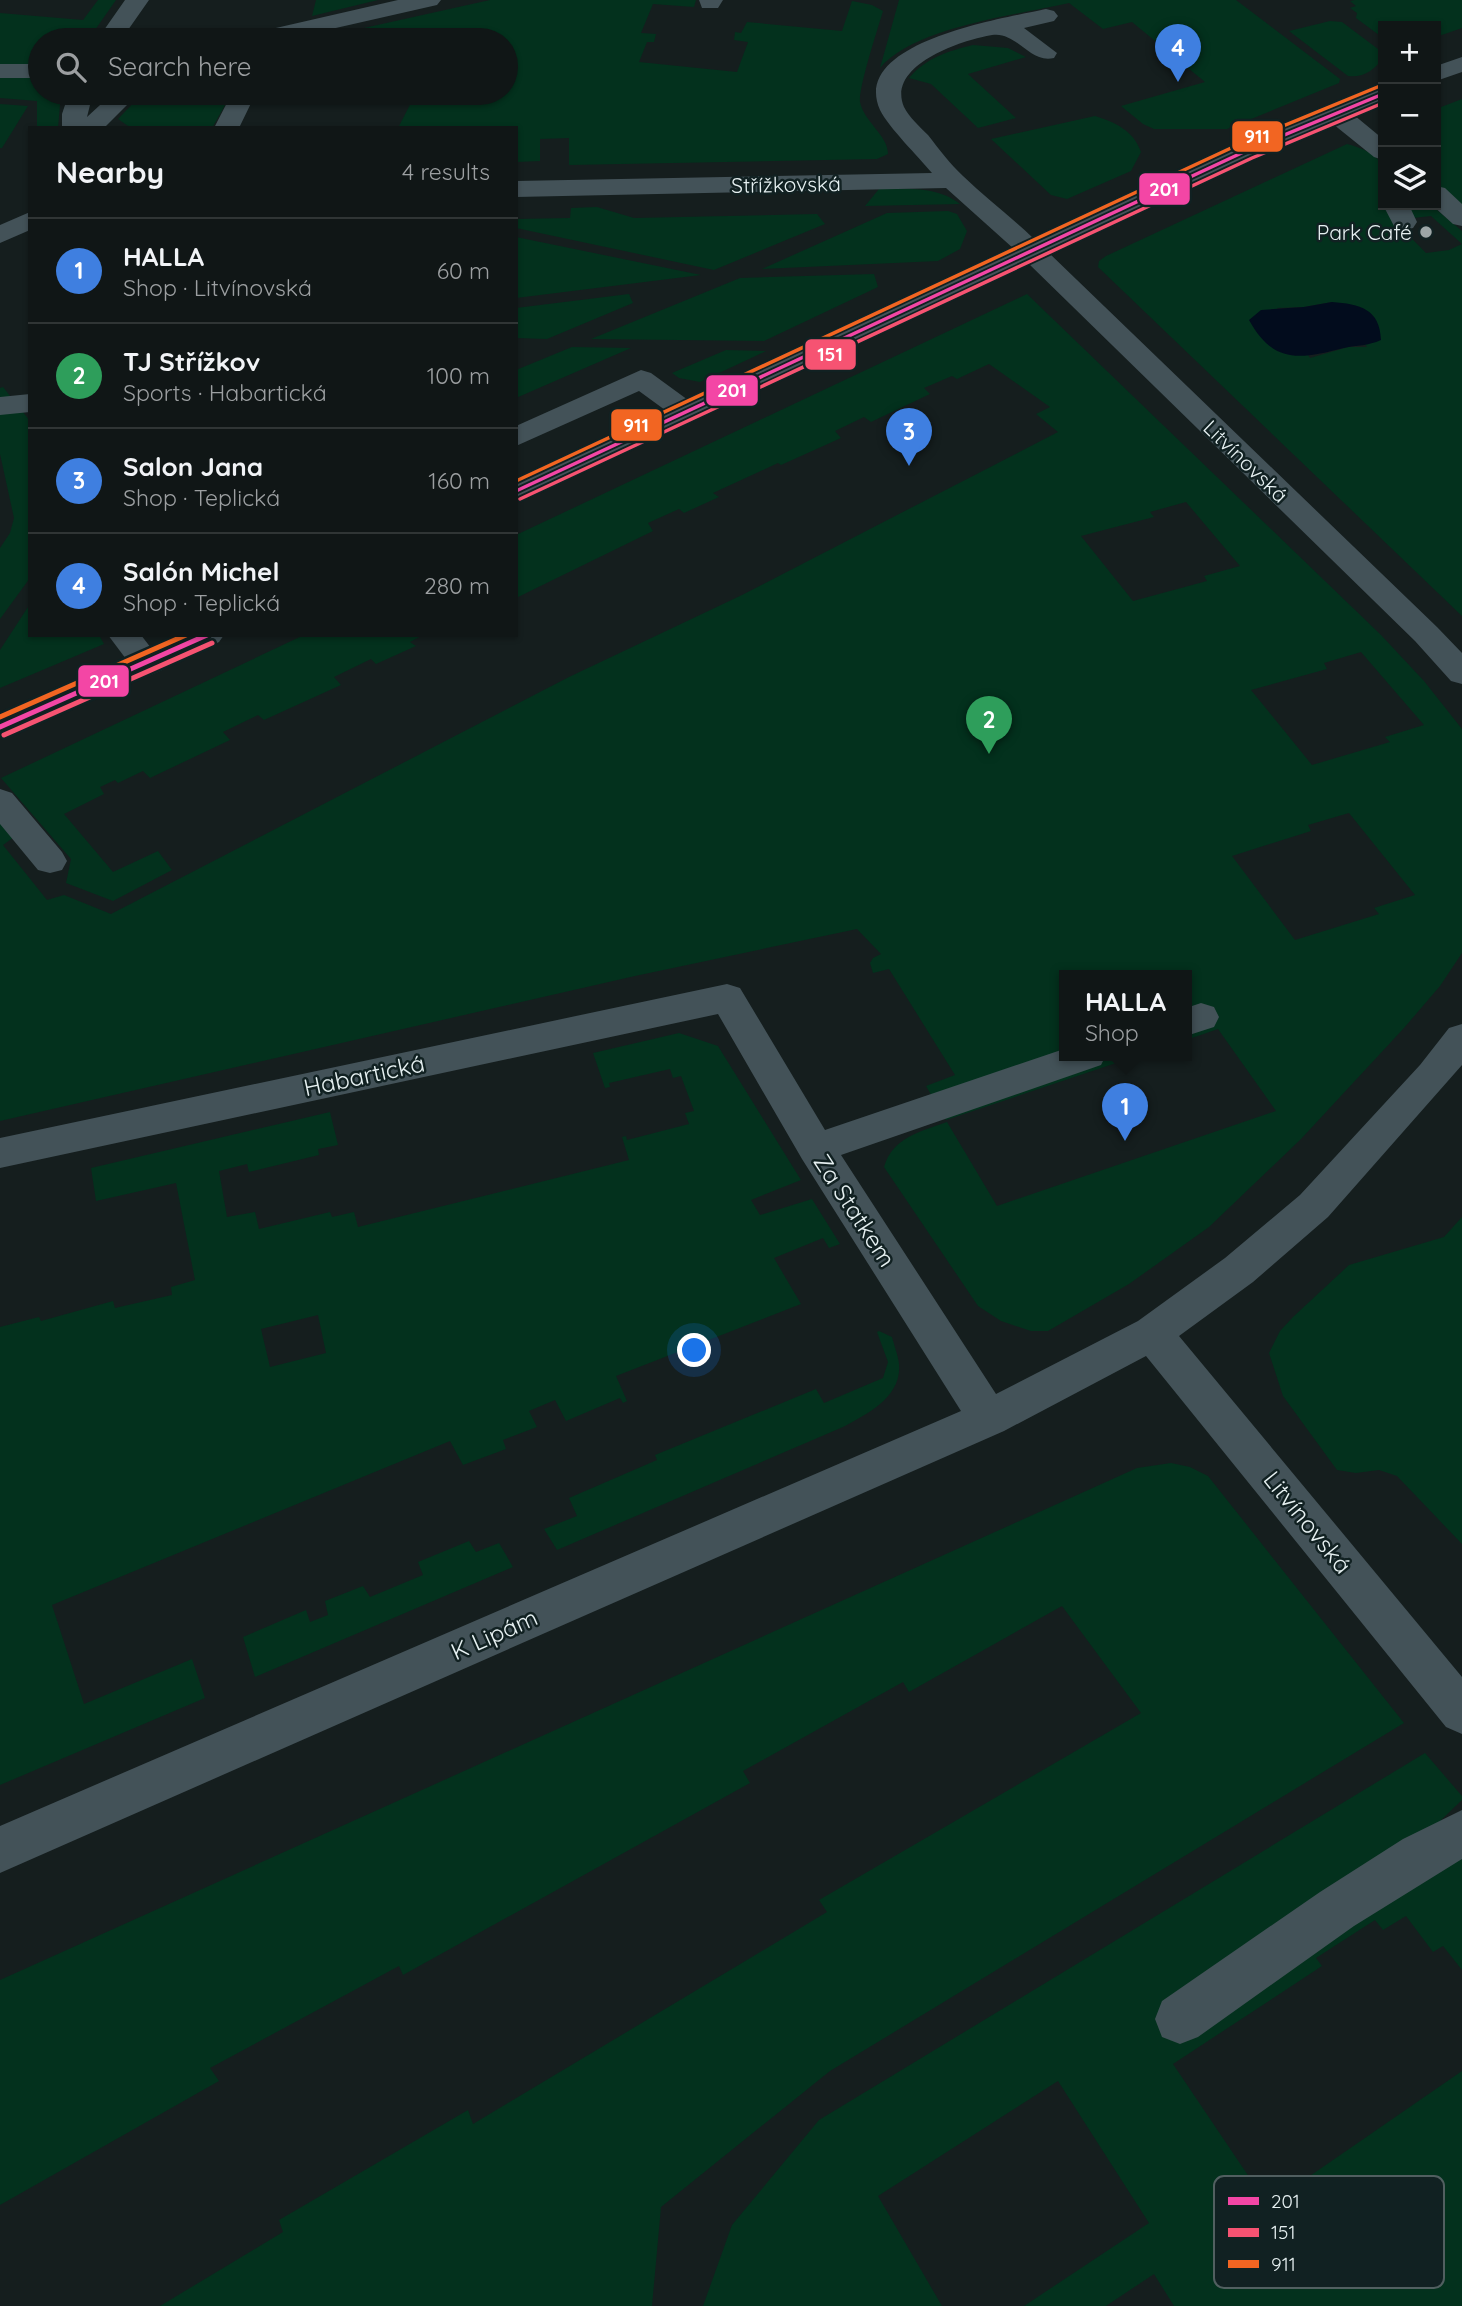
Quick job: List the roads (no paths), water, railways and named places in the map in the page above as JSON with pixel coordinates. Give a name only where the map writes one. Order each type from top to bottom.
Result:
[{"type":"street","points":[[117,28],[137,0]]},
{"type":"street","points":[[311,28],[429,0]]},
{"type":"street","points":[[1028,251],[994,215],[952,180],[893,110],[888,96],[890,81],[901,65],[931,46],[1046,16]]},
{"type":"street","points":[[999,28],[1021,35],[1045,54]]},
{"type":"street","points":[[1441,72],[1462,64]]},
{"type":"street","points":[[0,71],[28,71]]},
{"type":"street","points":[[518,490],[1028,251],[1378,96]]},
{"type":"street","points":[[75,126],[78,105]]},
{"type":"street","points":[[91,126],[114,105]]},
{"type":"street","points":[[227,126],[238,105]]},
{"type":"street","points":[[1336,113],[1378,148]]},
{"type":"street","name":"Střížkovská","points":[[518,189],[952,180]]},
{"type":"street","points":[[1441,199],[1462,218]]},
{"type":"street","points":[[0,235],[28,221]]},
{"type":"street","name":"Litvínovská","points":[[1028,251],[1426,634],[1462,673]]},
{"type":"street","points":[[518,436],[641,379],[686,412]]},
{"type":"street","points":[[0,406],[28,403]]},
{"type":"street","points":[[126,637],[147,664]]},
{"type":"street","points":[[0,727],[204,637]]},
{"type":"street","points":[[0,801],[50,861]]},
{"type":"street","name":"Za Statkem","points":[[727,998],[816,1149],[989,1418]]},
{"type":"street","name":"Habartická","points":[[0,1153],[727,998]]},
{"type":"street","points":[[989,1418],[1152,1333],[1239,1270],[1314,1206],[1433,1075],[1462,1038]]},
{"type":"street","points":[[816,1149],[1071,1061]]},
{"type":"street","name":"Litvínovská","points":[[1152,1333],[1462,1712]]},
{"type":"street","name":"K Lipám","points":[[0,1850],[989,1418]]},
{"type":"street","points":[[1180,2019],[1337,1909],[1420,1856],[1462,1833]]},
{"type":"water","points":[[1332,302],[1351,304],[1367,310],[1377,321],[1381,340],[1314,355],[1289,355],[1268,345],[1249,320],[1261,310]]},
{"type":"place","name":"Salón Michel","points":[[1178,82]]},
{"type":"place","name":"Park Café","points":[[1426,232]]},
{"type":"place","name":"Salon Jana","points":[[909,466]]},
{"type":"place","name":"TJ Střížkov","points":[[989,754]]},
{"type":"place","name":"HALLA","points":[[1125,1141]]}]
